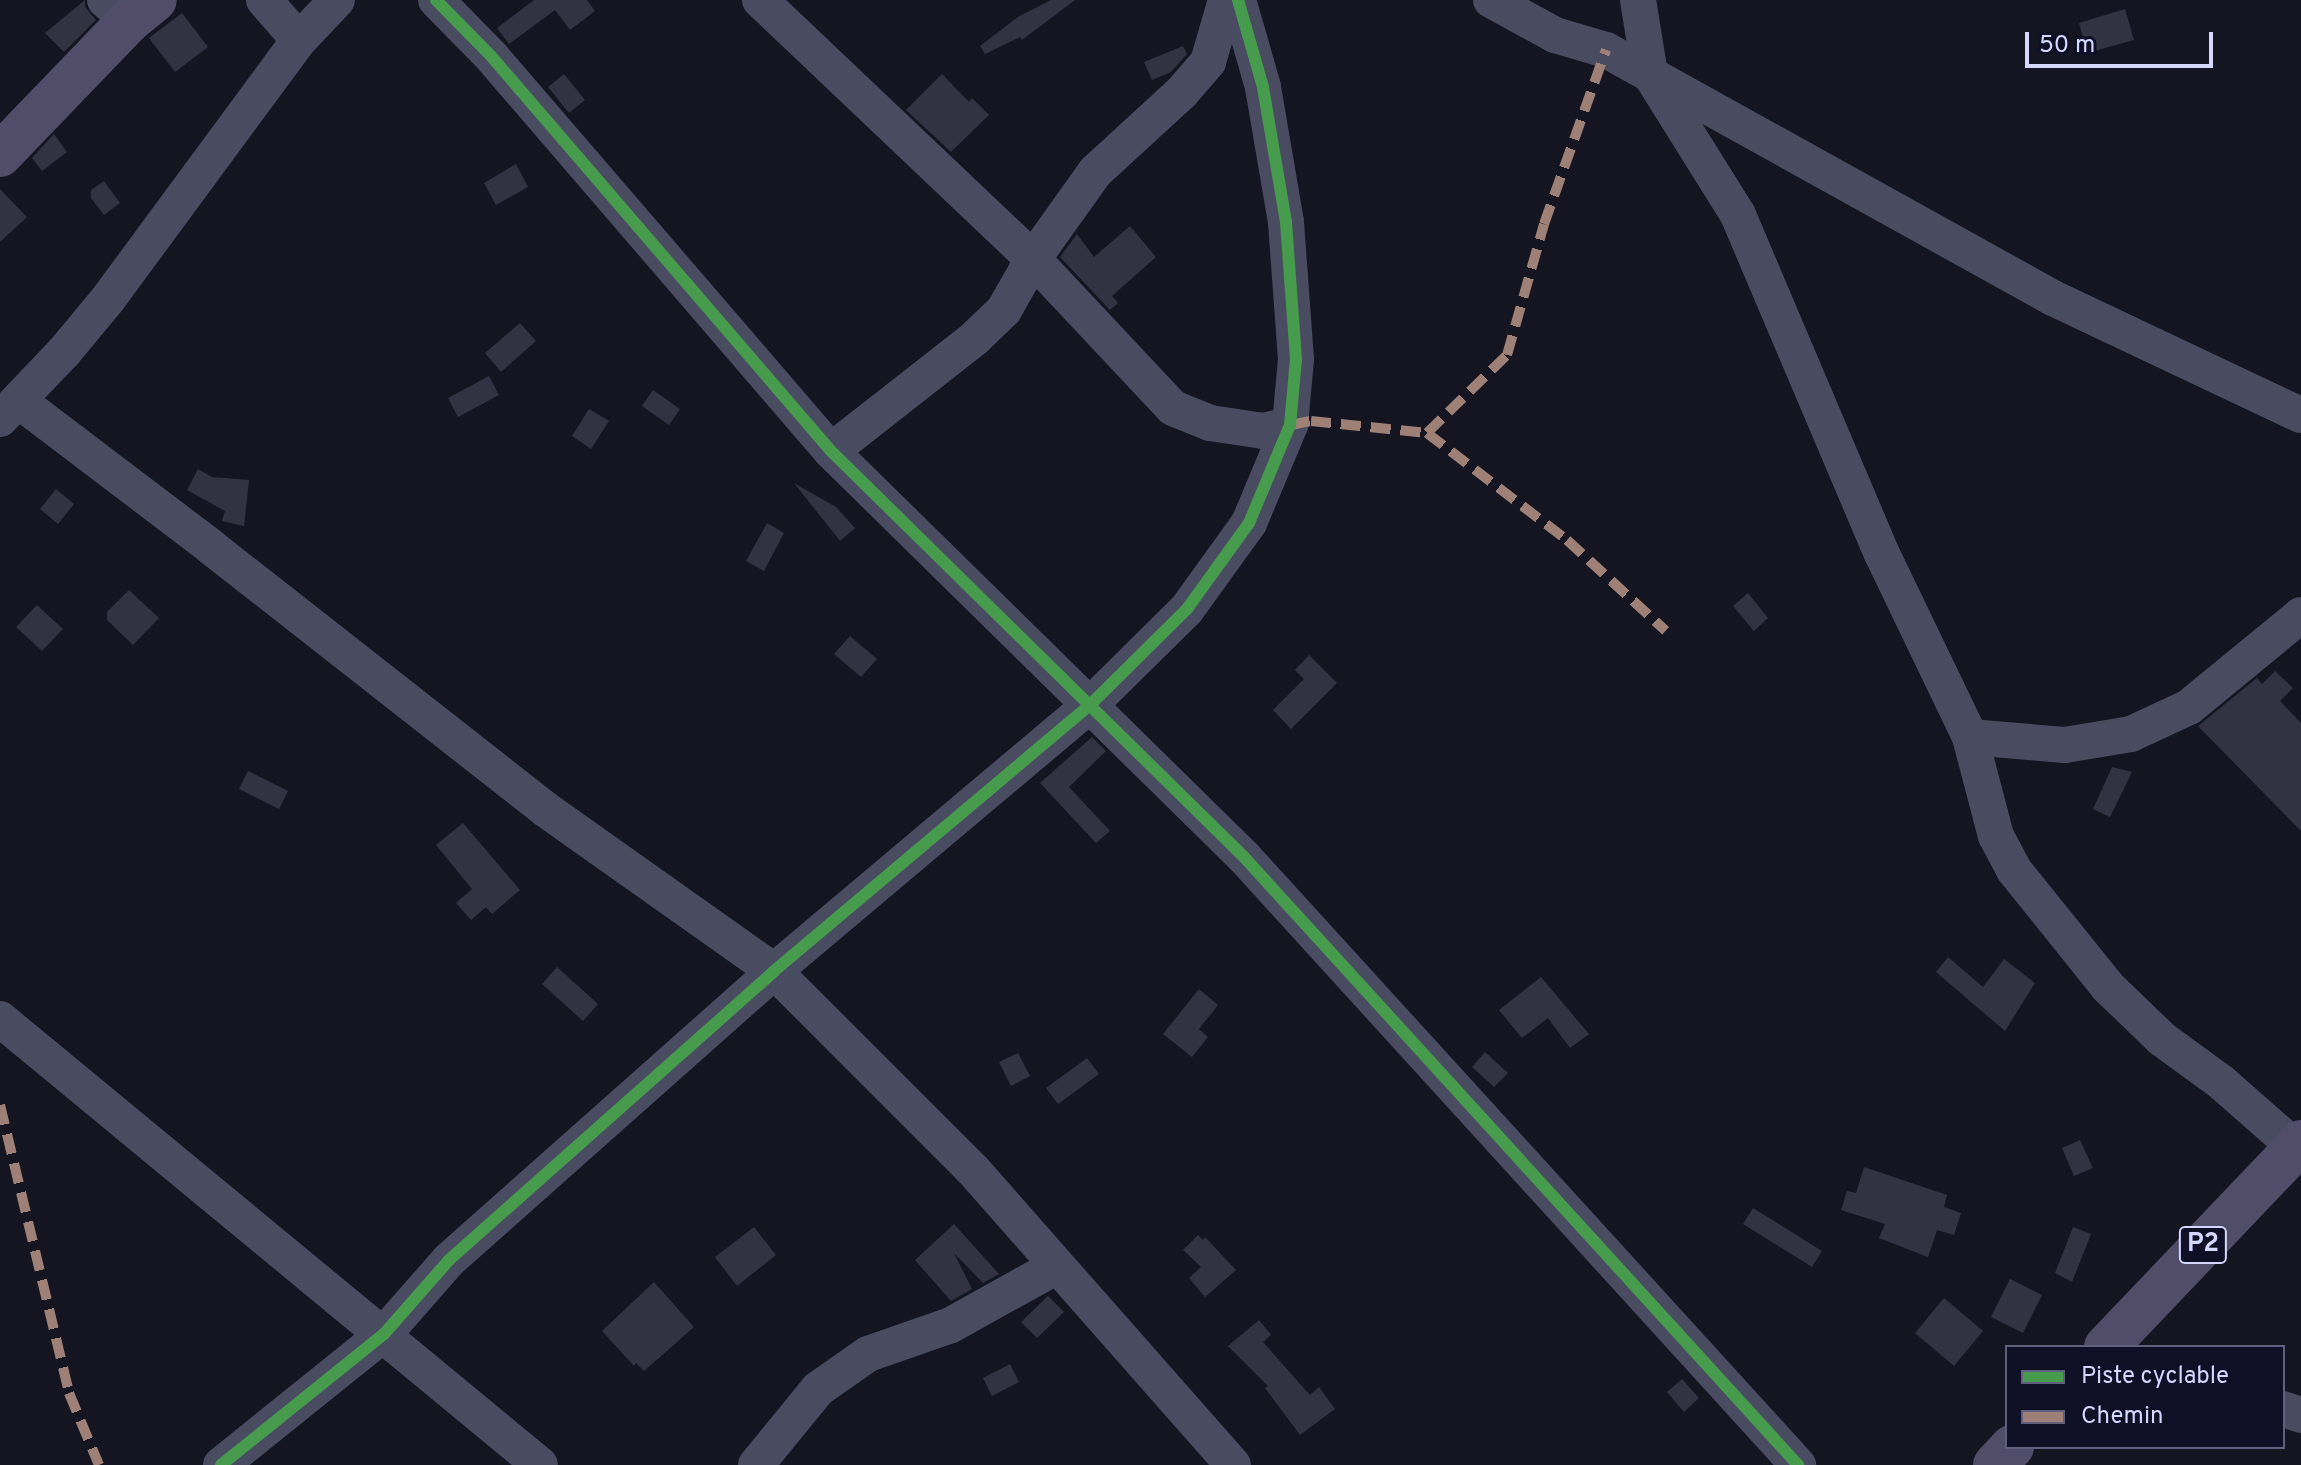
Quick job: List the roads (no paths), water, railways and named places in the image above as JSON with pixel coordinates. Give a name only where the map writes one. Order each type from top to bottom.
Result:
[{"type":"main road","points":[[0,155],[130,7]]},
{"type":"main road","name":"P2","points":[[2108,1345],[2298,1145]]},
{"type":"main road","points":[[1995,1465],[2010,1449]]},
{"type":"street","points":[[264,0],[299,40]]},
{"type":"street","points":[[337,0],[299,40],[260,89],[145,252],[10,410],[199,537],[545,809],[774,971],[973,1170],[1233,1465]]},
{"type":"street","points":[[436,0],[541,113],[831,451],[1244,857],[1798,1465]]},
{"type":"street","points":[[760,0],[1033,259],[1173,408],[1210,423],[1263,431],[1290,425]]},
{"type":"street","points":[[831,451],[975,338],[1004,310],[1033,259],[1095,172],[1182,92],[1208,62],[1226,0]]},
{"type":"street","points":[[221,1465],[384,1334],[449,1260],[774,971],[1090,705],[1187,609],[1249,523],[1290,425],[1296,359],[1286,222],[1263,87],[1238,0]]},
{"type":"street","points":[[1491,0],[1555,35],[1606,50],[2053,298],[2301,415]]},
{"type":"street","points":[[1638,0],[1650,74],[1738,215],[1882,554],[1970,737],[1996,836],[2014,870],[2108,987],[2162,1039],[2298,1145]]},
{"type":"street","points":[[1970,737],[2065,745],[2131,734],[2189,707],[2301,615]]},
{"type":"street","points":[[0,1019],[540,1465]]},
{"type":"street","points":[[756,1465],[818,1389],[868,1354],[951,1325],[1057,1266]]}]
